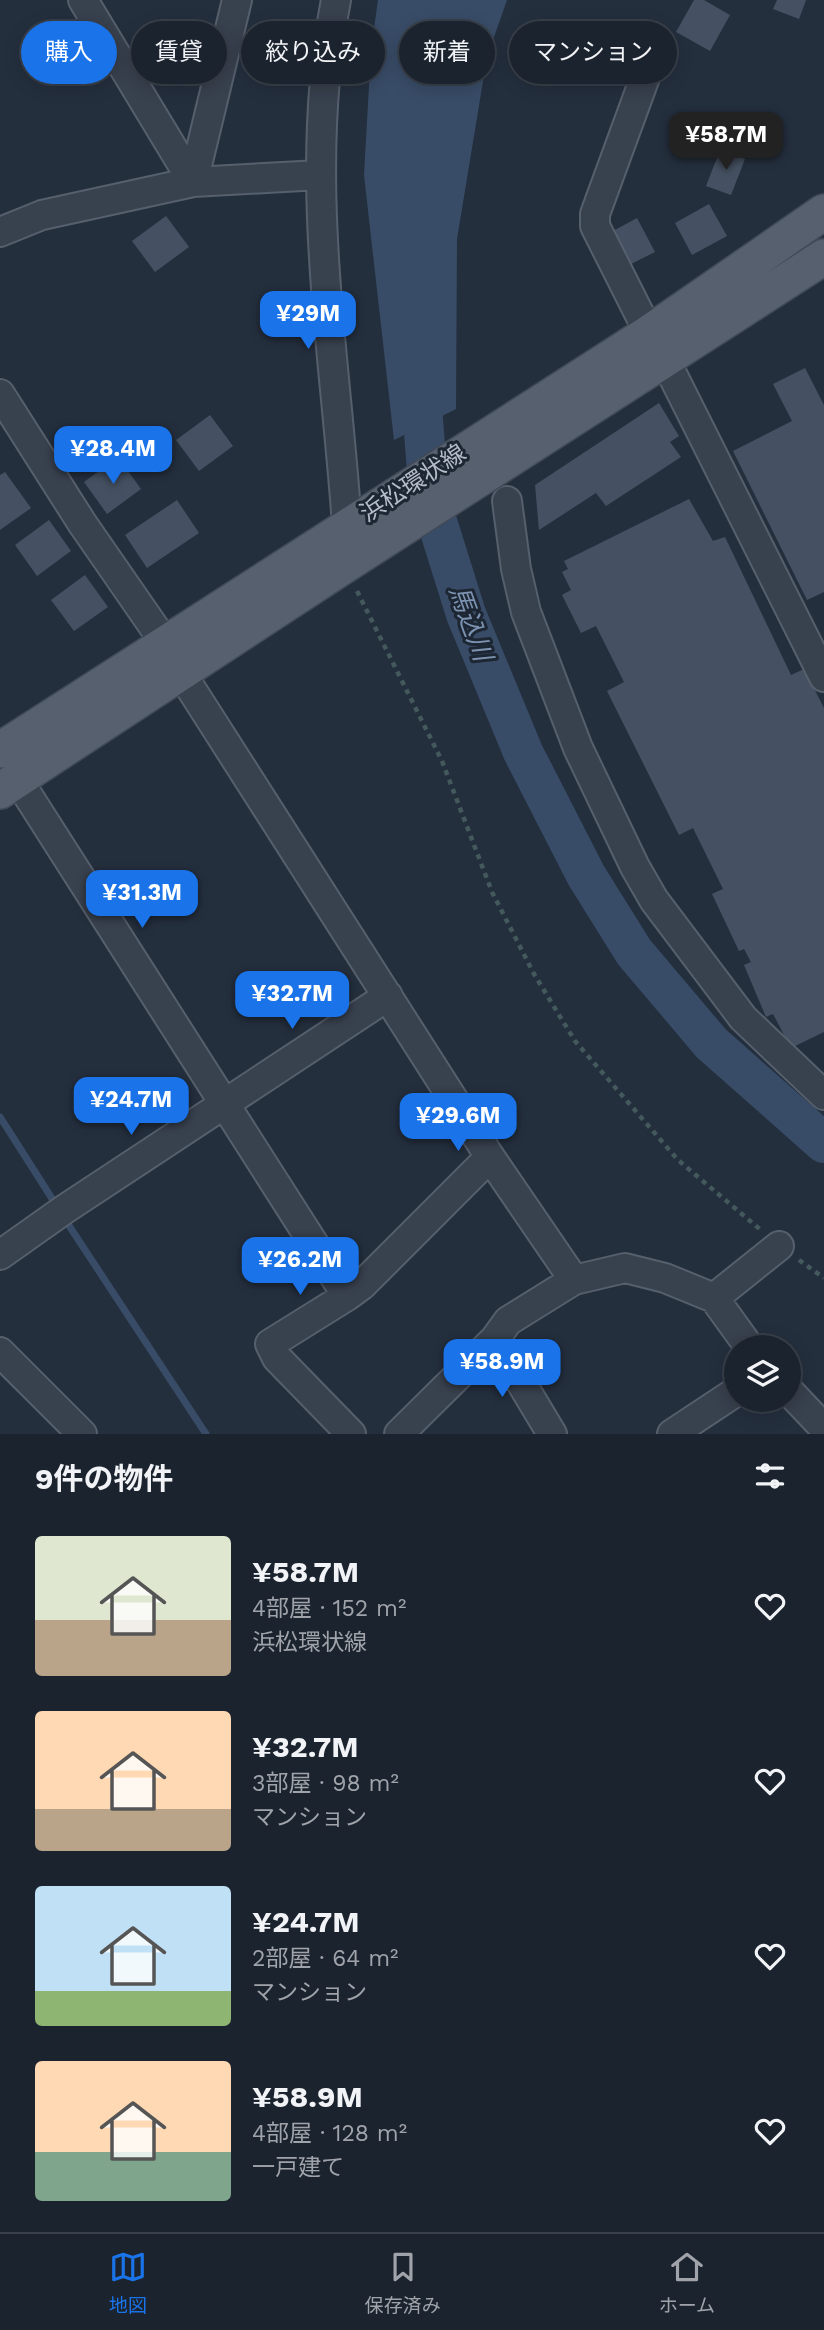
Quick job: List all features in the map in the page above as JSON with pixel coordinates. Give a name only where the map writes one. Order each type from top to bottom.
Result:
[{"type":"main road","name":"浜松環状線","points":[[351,542],[499,465],[657,346],[824,212]]},
{"type":"main road","name":"浜松環状線","points":[[9,785],[173,658],[351,542],[495,430],[824,257]]},
{"type":"main road","name":"浜松環状線","points":[[0,750],[173,658]]},
{"type":"street","points":[[83,0],[193,181]]},
{"type":"street","points":[[193,181],[237,0]]},
{"type":"street","points":[[336,0],[324,78],[320,175],[351,542]]},
{"type":"street","points":[[643,84],[595,214],[595,226],[824,677]]},
{"type":"street","points":[[0,232],[42,215],[193,181],[320,175]]},
{"type":"street","points":[[0,394],[82,523],[173,658],[490,1157],[574,1280]]},
{"type":"street","points":[[507,501],[516,569],[526,612],[578,747],[635,867],[654,900],[743,1018],[824,1095]]},
{"type":"street","points":[[9,785],[224,1106],[347,1296]]},
{"type":"street","points":[[0,1255],[388,996]]},
{"type":"street","points":[[351,1434],[276,1358],[270,1344],[362,1286],[490,1157]]},
{"type":"street","points":[[714,1298],[779,1246]]},
{"type":"street","points":[[399,1434],[495,1339],[508,1321],[574,1280],[625,1268],[665,1278],[714,1298],[741,1335]]},
{"type":"street","points":[[495,1339],[552,1434]]},
{"type":"street","points":[[0,1352],[82,1434]]},
{"type":"street","points":[[672,1434],[724,1400]]},
{"type":"street","points":[[801,1404],[824,1428]]},
{"type":"path","points":[[351,542],[442,761],[492,892],[534,974],[575,1041],[678,1160],[779,1246],[824,1278]]},
{"type":"water","points":[[378,0],[507,0],[495,34],[495,21],[399,21],[399,84],[483,84],[457,239],[456,409],[394,440],[364,175],[369,84],[385,84],[385,21],[375,21]]},
{"type":"building","points":[[694,0],[704,0],[730,15],[710,51],[677,30]]},
{"type":"building","points":[[777,0],[806,0],[799,19],[773,9]]},
{"type":"building","points":[[720,150],[745,159],[731,195],[706,186]]},
{"type":"building","points":[[709,204],[727,236],[692,255],[675,223]]},
{"type":"building","points":[[166,216],[189,247],[155,272],[132,241]]},
{"type":"building","points":[[637,218],[655,252],[631,264],[613,231]]},
{"type":"building","points":[[805,368],[824,405],[824,592],[807,600],[733,451],[792,421],[773,384]]},
{"type":"building","points":[[659,403],[679,436],[670,442],[681,457],[606,506],[596,493],[539,530],[535,485]]},
{"type":"building","points":[[210,415],[233,446],[199,471],[176,440]]},
{"type":"building","points":[[118,457],[141,489],[107,514],[84,482]]},
{"type":"building","points":[[5,472],[31,508],[0,530],[0,475]]},
{"type":"building","points":[[689,499],[713,541],[725,537],[791,675],[804,669],[824,708],[824,1032],[791,1048],[773,1014],[766,1017],[744,965],[751,962],[744,949],[739,951],[712,894],[723,889],[693,828],[679,835],[607,691],[624,682],[596,626],[581,633],[562,595],[571,590],[562,572],[568,569],[564,561]]},
{"type":"building","points":[[177,500],[199,533],[147,568],[125,535]]},
{"type":"building","points":[[49,520],[71,551],[37,576],[15,545]]},
{"type":"building","points":[[85,575],[108,607],[74,631],[51,600]]},
{"type":"waterway","name":"馬込川","points":[[419,369],[429,496],[466,614],[523,752],[586,875],[634,952],[711,1043],[824,1143]]},
{"type":"waterway","points":[[0,1117],[58,1208]]},
{"type":"waterway","points":[[64,1218],[206,1434]]}]
